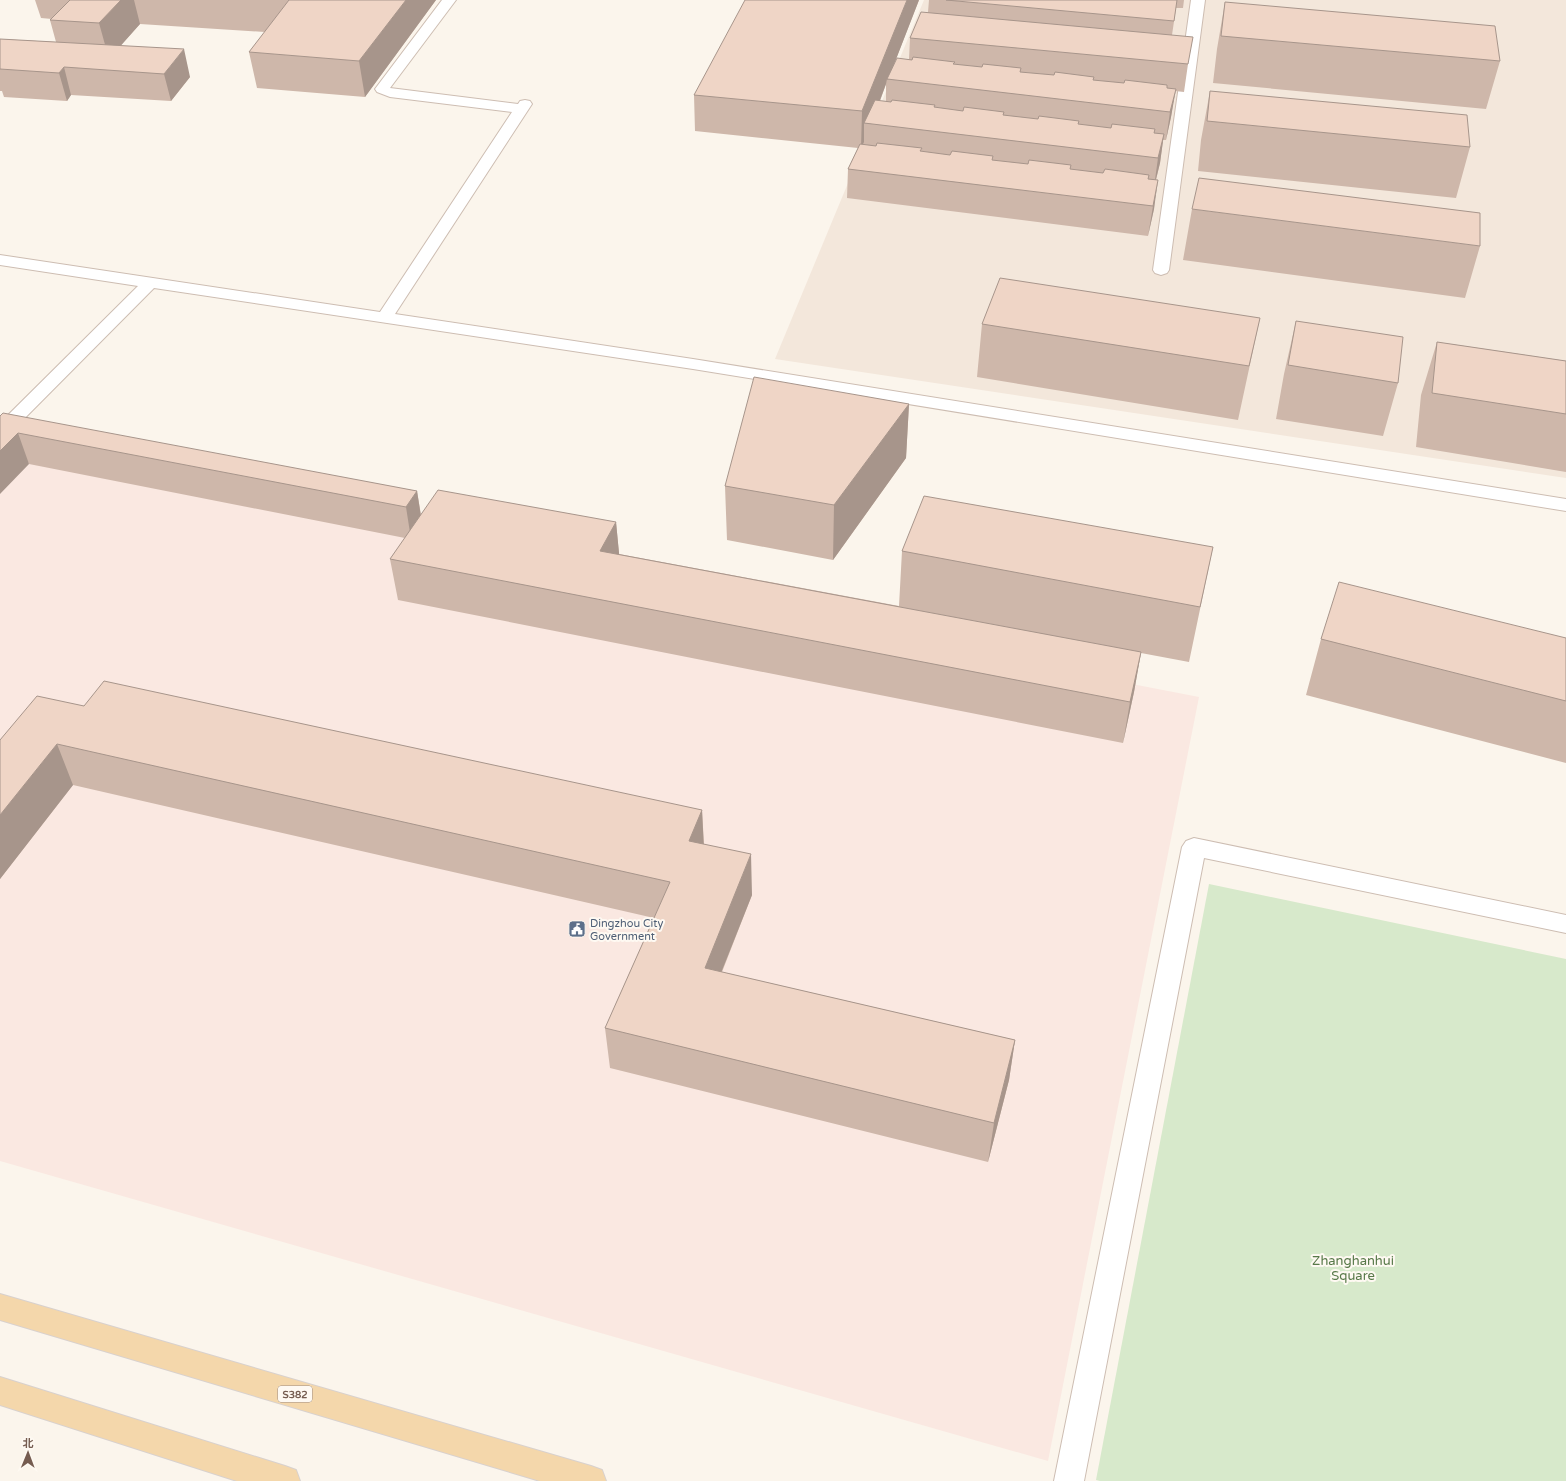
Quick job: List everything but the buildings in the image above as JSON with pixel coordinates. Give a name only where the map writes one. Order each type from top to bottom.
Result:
[{"type":"main road","name":"S382","points":[[0,1307],[591,1481]]},
{"type":"main road","points":[[0,1391],[285,1481]]},
{"type":"street","points":[[385,318],[523,106],[390,94],[382,89],[449,0]]},
{"type":"street","points":[[1161,270],[1198,0]]},
{"type":"street","points":[[0,260],[693,364],[1566,506]]},
{"type":"street","points":[[0,433],[152,282]]},
{"type":"street","points":[[1069,1481],[1194,847],[1566,924]]},
{"type":"shaded area","points":[[924,0],[1566,0],[1566,478],[775,359]]},
{"type":"shaded area","name":"Dingzhou City Government","points":[[0,448],[639,588],[1199,697],[1048,1461],[0,1161]]},
{"type":"green space","name":"Zhanghanhui Square","points":[[1209,884],[1566,959],[1566,1481],[1096,1480]]},
{"type":"place","name":"Dingzhou City Government","points":[[577,929]]}]
